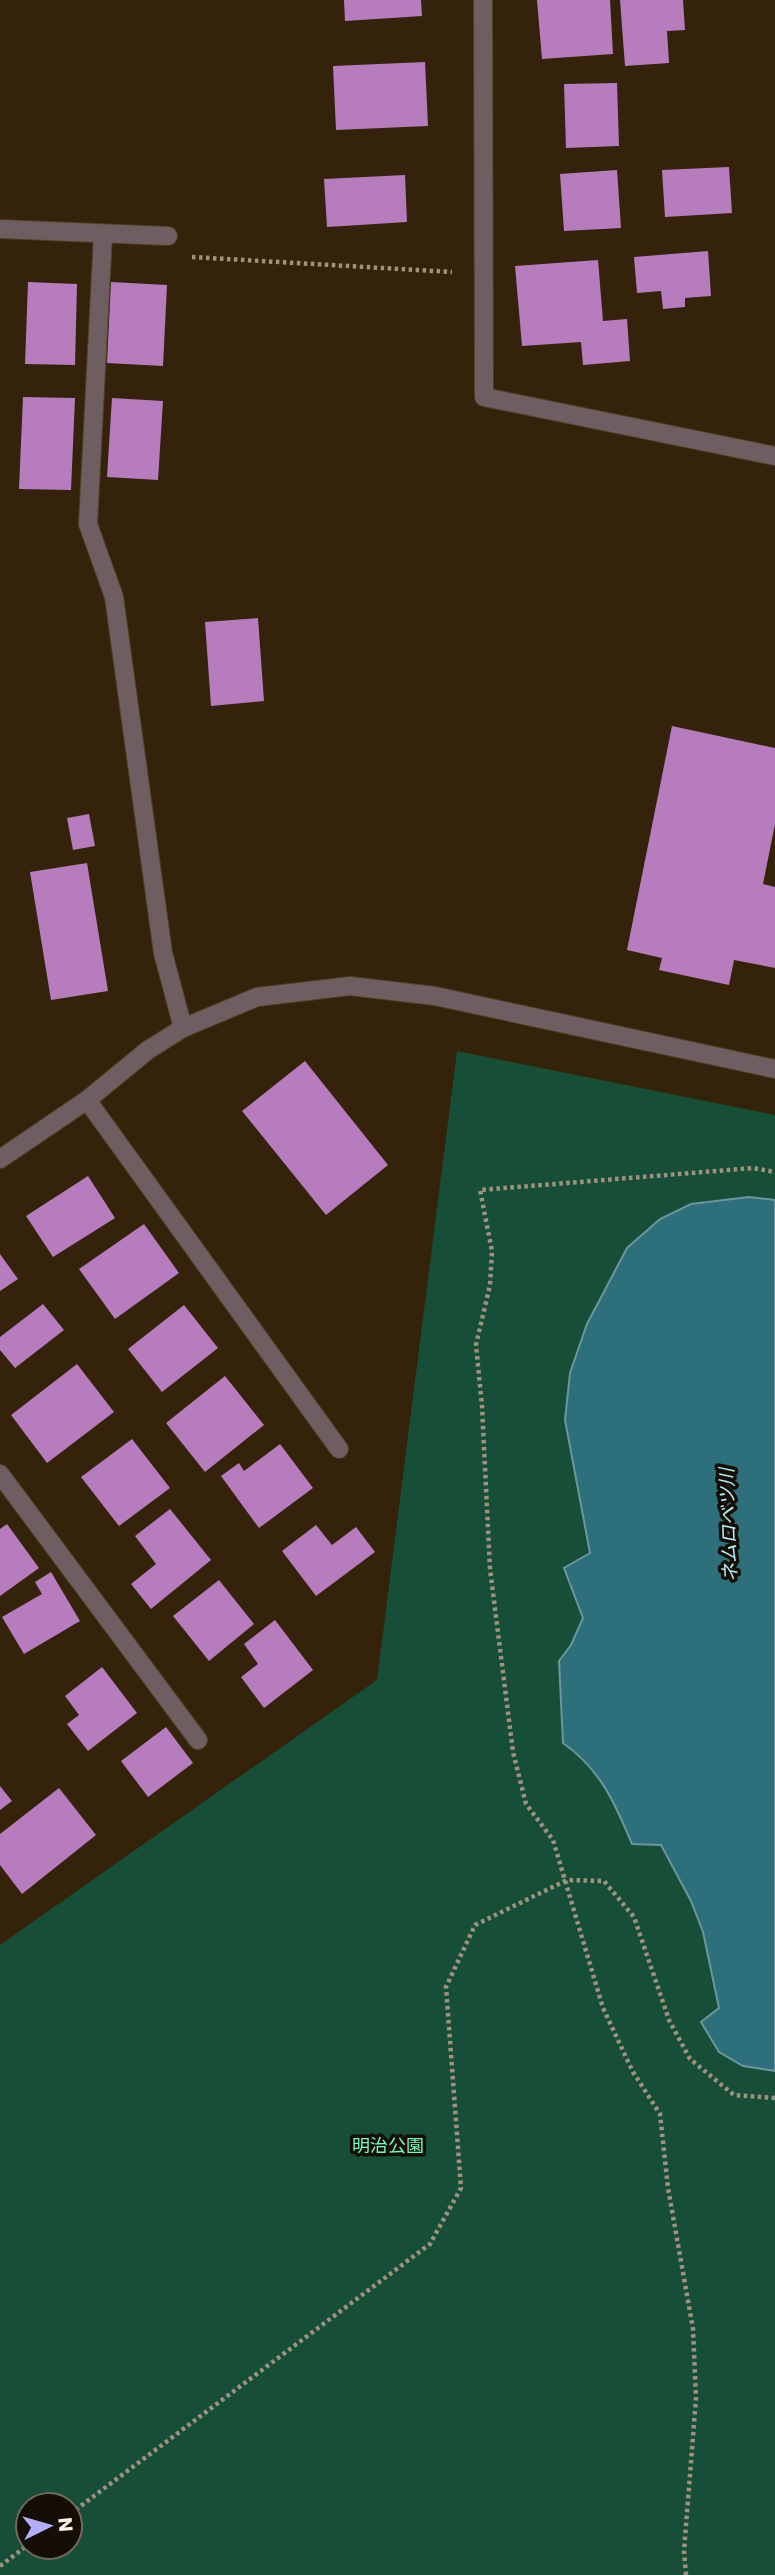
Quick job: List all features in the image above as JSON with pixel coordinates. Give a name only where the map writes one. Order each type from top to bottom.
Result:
[{"type":"street","points":[[483,0],[484,397],[775,456]]},
{"type":"street","points":[[0,229],[168,236]]},
{"type":"street","points":[[103,235],[88,524],[114,597],[163,953],[183,1028]]},
{"type":"street","points":[[0,1158],[87,1100],[148,1050],[183,1028],[257,997],[350,986],[435,996],[775,1069]]},
{"type":"street","points":[[87,1100],[338,1449]]},
{"type":"street","points":[[0,1474],[198,1741]]},
{"type":"path","points":[[183,257],[447,272]]},
{"type":"path","points":[[686,2575],[684,2551],[696,2399],[693,2329],[668,2188],[660,2114],[633,2072],[603,2008],[553,1840],[526,1804],[513,1752],[490,1569],[482,1406],[476,1345],[490,1286],[492,1251],[480,1189],[753,1168],[775,1172]]},
{"type":"path","points":[[84,2504],[430,2244],[461,2188],[446,1987],[475,1925],[567,1880],[604,1881],[634,1917],[669,2020],[690,2059],[734,2095],[775,2098]]},
{"type":"green space","name":"明治公園","points":[[457,1051],[775,1115],[775,2575],[0,2575],[0,1945],[377,1680]]},
{"type":"water","name":"ネムロベツ川","points":[[749,1197],[775,1200],[775,2071],[743,2066],[719,2052],[701,2022],[719,2008],[703,1932],[691,1901],[661,1845],[632,1844],[597,1776],[563,1743],[559,1661],[571,1645],[583,1618],[564,1568],[590,1553],[565,1420],[570,1373],[587,1324],[627,1248],[660,1219],[691,1204]]},
{"type":"building","points":[[344,0],[421,0],[422,16],[345,21]]},
{"type":"building","points":[[537,0],[610,0],[613,54],[542,59]]},
{"type":"building","points":[[620,0],[683,0],[685,30],[667,31],[669,63],[625,66]]},
{"type":"building","points":[[425,62],[428,126],[336,130],[333,66]]},
{"type":"building","points":[[617,83],[619,146],[566,148],[564,84]]},
{"type":"building","points":[[729,167],[732,213],[665,217],[662,170]]},
{"type":"building","points":[[617,170],[621,228],[564,231],[560,174]]},
{"type":"building","points":[[405,175],[407,222],[327,227],[324,179]]},
{"type":"building","points":[[708,251],[711,296],[685,298],[685,307],[663,309],[661,291],[637,293],[634,257]]},
{"type":"building","points":[[598,260],[603,321],[627,319],[630,361],[583,365],[581,342],[522,346],[515,266]]},
{"type":"building","points":[[28,282],[77,284],[75,365],[25,364]]},
{"type":"building","points":[[111,282],[167,285],[163,366],[107,363]]},
{"type":"building","points":[[23,397],[75,398],[71,490],[19,489]]},
{"type":"building","points":[[112,398],[163,401],[158,480],[107,477]]},
{"type":"building","points":[[258,618],[264,701],[211,706],[205,622]]},
{"type":"building","points":[[672,726],[775,748],[775,824],[763,884],[775,887],[775,968],[734,960],[729,985],[659,970],[662,958],[627,950]]},
{"type":"building","points":[[89,814],[95,846],[73,850],[67,818]]},
{"type":"building","points":[[87,863],[108,991],[51,1000],[30,872]]},
{"type":"building","points":[[305,1061],[388,1165],[326,1215],[242,1111]]},
{"type":"building","points":[[88,1176],[115,1218],[53,1257],[26,1216]]},
{"type":"building","points":[[144,1224],[179,1273],[115,1319],[79,1269]]},
{"type":"building","points":[[0,1254],[18,1279],[0,1291]]},
{"type":"building","points":[[43,1304],[64,1330],[15,1368],[0,1350],[0,1337]]},
{"type":"building","points":[[184,1305],[218,1348],[162,1392],[128,1349]]},
{"type":"building","points":[[77,1364],[114,1412],[47,1463],[11,1415]]},
{"type":"building","points":[[225,1376],[264,1425],[205,1472],[166,1423]]},
{"type":"building","points":[[132,1439],[170,1488],[119,1526],[81,1477]]},
{"type":"building","points":[[280,1444],[313,1488],[259,1528],[221,1476],[239,1463],[244,1471]]},
{"type":"building","points":[[170,1509],[211,1560],[151,1609],[131,1584],[156,1564],[135,1536]]},
{"type":"building","points":[[7,1524],[39,1568],[0,1596],[0,1529]]},
{"type":"building","points":[[316,1525],[332,1545],[356,1527],[375,1552],[316,1596],[282,1551]]},
{"type":"building","points":[[51,1572],[80,1621],[24,1654],[2,1617],[42,1594],[35,1582]]},
{"type":"building","points":[[219,1580],[254,1624],[209,1661],[173,1616]]},
{"type":"building","points":[[275,1620],[313,1670],[264,1708],[241,1677],[258,1664],[244,1644]]},
{"type":"building","points":[[102,1667],[137,1713],[88,1751],[67,1724],[79,1715],[65,1696]]},
{"type":"building","points":[[166,1727],[193,1763],[148,1797],[121,1761]]},
{"type":"building","points":[[0,1786],[12,1801],[0,1810]]},
{"type":"building","points":[[59,1788],[96,1835],[22,1894],[0,1865],[0,1834]]}]
